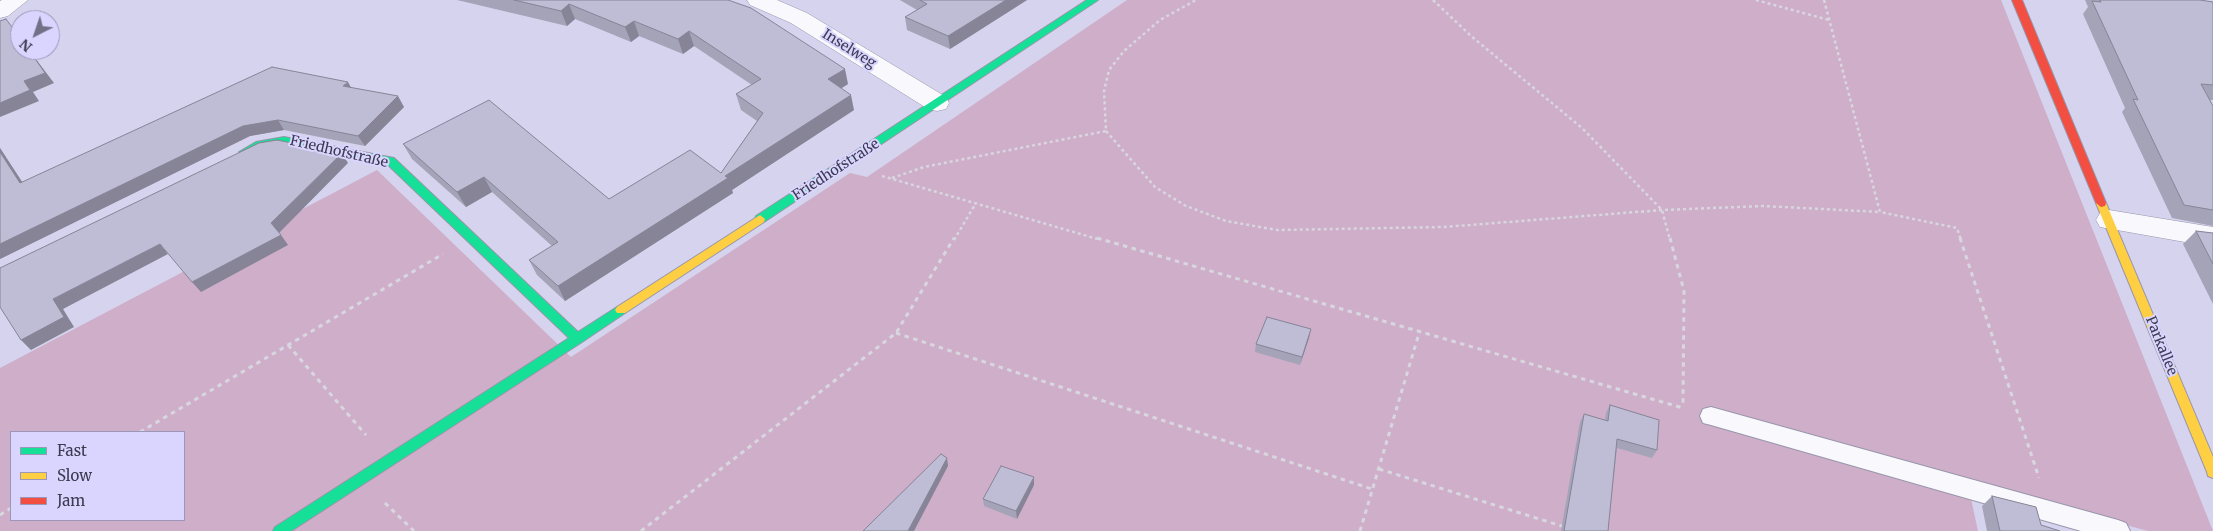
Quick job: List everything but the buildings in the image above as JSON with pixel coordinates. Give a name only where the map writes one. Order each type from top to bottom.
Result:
[{"type":"street","points":[[0,11],[17,0]]},
{"type":"street","name":"Inselweg","points":[[758,0],[799,18],[937,104]]},
{"type":"street","name":"Friedhofstraße","points":[[280,531],[578,339],[1093,0]]},
{"type":"street","name":"Parkallee","points":[[2017,0],[2213,472]]},
{"type":"street","name":"Friedhofstraße","points":[[234,157],[260,144],[284,140],[390,161],[578,339]]},
{"type":"street","points":[[2109,220],[2213,236]]},
{"type":"lane","points":[[1711,416],[2118,531]]},
{"type":"path","points":[[1196,0],[1160,20],[1124,51],[1109,70],[1104,91],[1106,131],[1155,187],[1186,206],[1226,221],[1277,230],[1444,227],[1662,210],[1763,206],[1880,212],[1957,228],[2050,512]]},
{"type":"path","points":[[1433,0],[1470,36],[1582,128],[1662,210],[1684,291],[1682,408]]},
{"type":"path","points":[[1756,0],[1829,20]]},
{"type":"path","points":[[1824,0],[1880,212]]},
{"type":"path","points":[[891,179],[924,167],[1106,131]]},
{"type":"path","points":[[843,165],[1420,330],[1711,416]]},
{"type":"path","points":[[641,531],[896,333],[976,203]]},
{"type":"path","points":[[142,431],[443,254]]},
{"type":"path","points":[[1360,531],[1420,330]]},
{"type":"path","points":[[896,333],[1372,489]]},
{"type":"path","points":[[288,345],[388,460]]},
{"type":"path","points":[[1379,469],[1567,528]]},
{"type":"shaded area","points":[[1127,0],[2001,0],[2213,531],[2148,531],[1970,483],[1970,494],[1978,531],[0,531],[0,368],[377,170],[571,357],[850,173],[867,177]]},
{"type":"traffic: fast","points":[[760,219],[1093,0]]},
{"type":"traffic: fast","points":[[244,152],[260,144],[284,140],[390,161],[578,339]]},
{"type":"traffic: fast","points":[[280,531],[621,310]]},
{"type":"traffic: slow","points":[[2101,203],[2213,472]]},
{"type":"traffic: slow","points":[[621,310],[760,219]]},
{"type":"traffic: jam","points":[[2017,0],[2101,203]]}]
